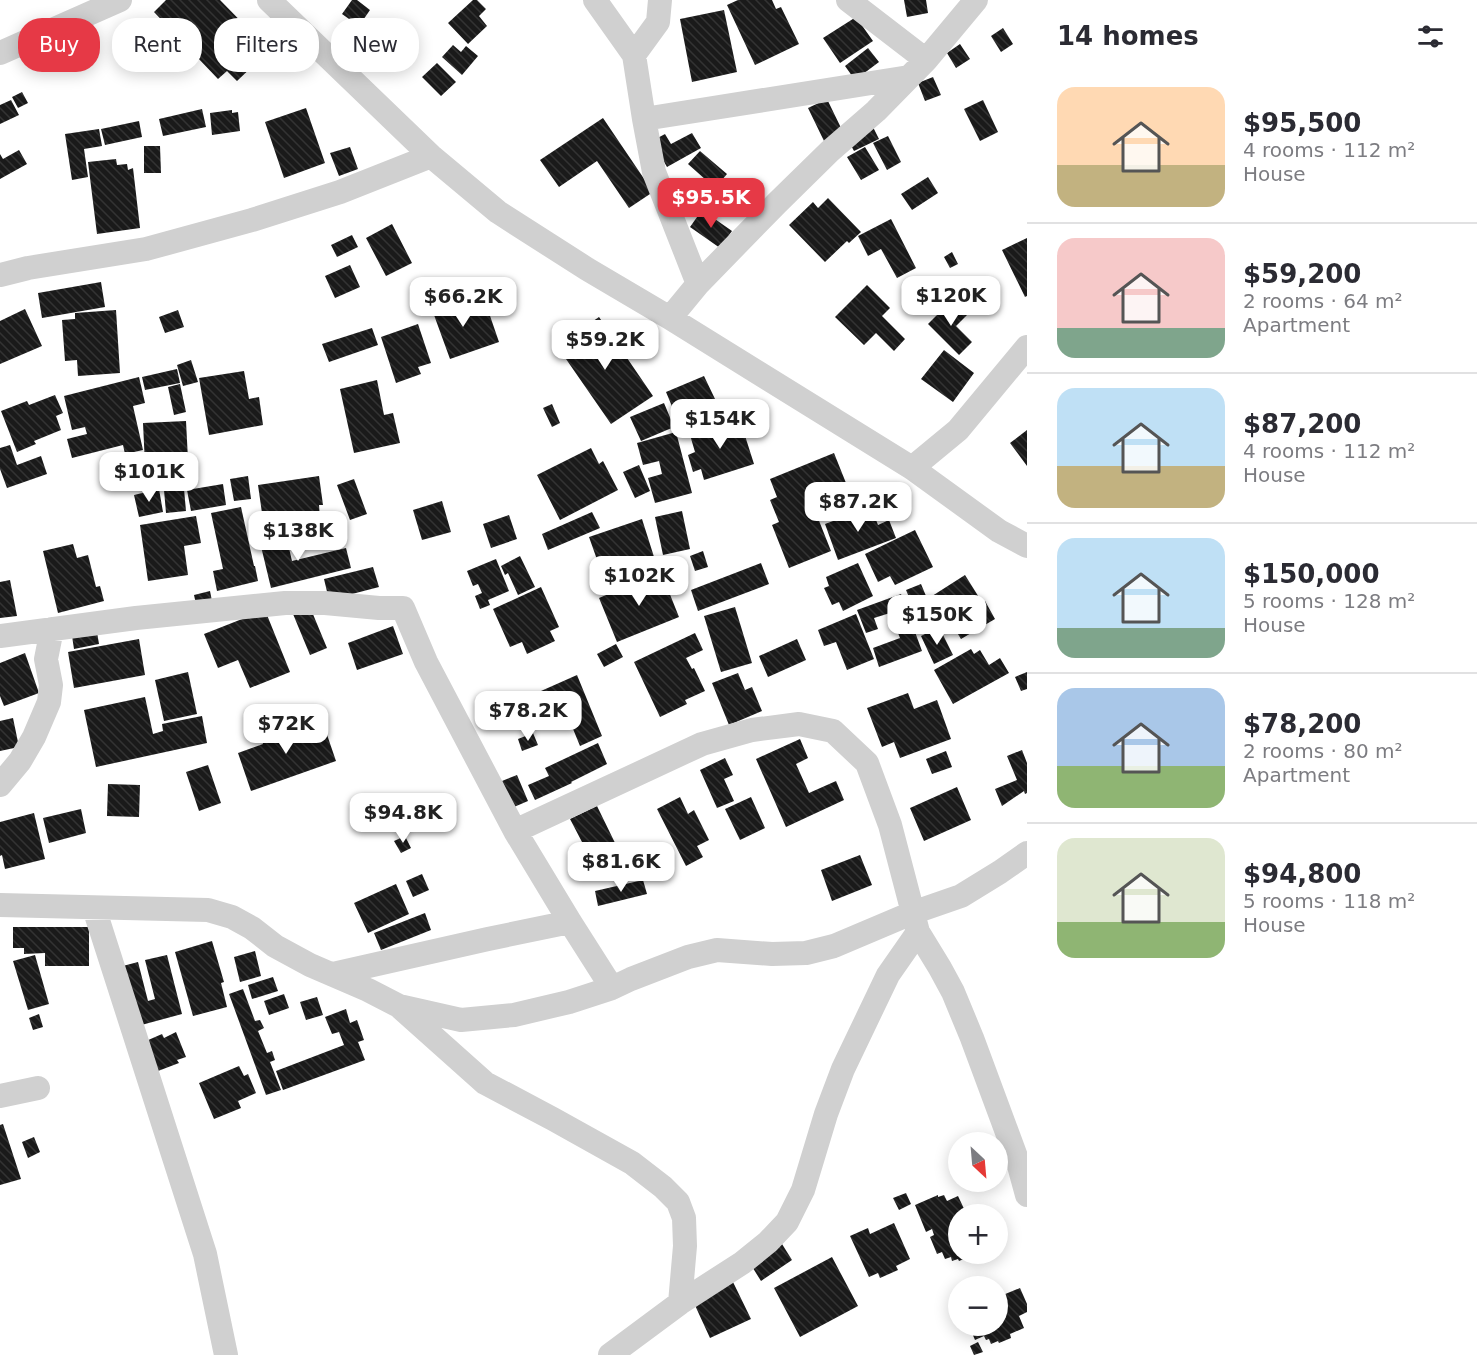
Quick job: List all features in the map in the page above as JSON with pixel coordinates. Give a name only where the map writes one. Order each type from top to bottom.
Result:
[{"type":"street","points":[[0,53],[120,0]]},
{"type":"street","points":[[269,0],[431,156],[498,212],[586,269],[670,318],[912,468],[999,531],[1027,546]]},
{"type":"street","points":[[595,0],[634,55],[654,172],[698,284]]},
{"type":"street","points":[[634,55],[658,22],[660,0]]},
{"type":"street","points":[[848,0],[926,60]]},
{"type":"street","points":[[670,318],[698,284],[830,151],[876,111],[926,60],[976,0]]},
{"type":"street","points":[[644,119],[909,77]]},
{"type":"street","points":[[0,275],[157,246],[252,220],[340,192],[431,156]]},
{"type":"street","points":[[912,468],[958,430],[1027,348]]},
{"type":"street","points":[[0,636],[136,618],[285,603],[403,608],[426,662],[515,831],[612,988]]},
{"type":"street","points":[[0,785],[29,746],[49,702],[51,685],[46,659],[52,629]]},
{"type":"street","points":[[515,831],[702,744],[752,730],[799,724],[833,731],[867,763],[890,825],[915,922],[953,992],[972,1038],[1015,1152],[1027,1196]]},
{"type":"street","points":[[0,905],[208,910],[232,917],[252,928],[275,946],[399,1006],[461,1020],[514,1015],[547,1008],[612,988],[688,957],[717,950],[772,954],[806,953],[834,946],[915,922],[961,896],[1027,853]]},
{"type":"street","points":[[94,908],[205,1254],[226,1355]]},
{"type":"street","points":[[333,974],[570,922]]},
{"type":"street","points":[[610,1355],[680,1303],[742,1263],[768,1242],[787,1222],[803,1190],[826,1114],[843,1069],[915,922]]},
{"type":"street","points":[[399,1006],[485,1083],[632,1163],[671,1194],[678,1202],[684,1218],[685,1246],[680,1303]]},
{"type":"street","points":[[0,1096],[38,1088]]},
{"type":"building","points":[[166,0],[220,0],[238,18],[214,18],[214,72],[226,72],[218,79],[202,62],[202,18],[160,18],[154,12]]},
{"type":"building","points":[[352,0],[357,0],[370,10],[364,18],[348,18],[342,14]]},
{"type":"building","points":[[473,0],[477,0],[486,9],[479,16],[487,26],[468,44],[448,23]]},
{"type":"building","points":[[738,0],[772,0],[776,9],[781,7],[799,44],[755,65],[727,5]]},
{"type":"building","points":[[904,0],[926,0],[928,13],[907,17]]},
{"type":"building","points":[[724,10],[737,72],[692,82],[680,19]]},
{"type":"building","points":[[856,17],[873,41],[840,63],[823,38]]},
{"type":"building","points":[[1003,28],[1013,44],[1001,52],[991,36]]},
{"type":"building","points":[[960,44],[970,59],[956,68],[947,53]]},
{"type":"building","points":[[453,45],[461,52],[466,46],[478,56],[462,75],[442,57]]},
{"type":"building","points":[[868,48],[879,62],[855,80],[845,66]]},
{"type":"building","points":[[437,63],[456,82],[441,96],[422,77]]},
{"type":"building","points":[[228,72],[246,72],[237,81]]},
{"type":"building","points":[[933,77],[941,95],[925,101],[918,83]]},
{"type":"building","points":[[22,92],[28,103],[18,108],[12,97]]},
{"type":"building","points":[[827,99],[843,132],[824,141],[808,108]]},
{"type":"building","points":[[11,100],[19,115],[0,124],[0,105]]},
{"type":"building","points":[[983,100],[998,132],[980,141],[964,109]]},
{"type":"building","points":[[306,108],[325,163],[284,178],[265,122]]},
{"type":"building","points":[[202,109],[206,127],[163,136],[159,119]]},
{"type":"building","points":[[232,110],[232,113],[238,112],[240,131],[212,135],[210,113]]},
{"type":"building","points":[[603,118],[653,192],[629,208],[597,161],[559,187],[540,160]]},
{"type":"building","points":[[139,121],[142,137],[105,145],[101,129]]},
{"type":"building","points":[[872,125],[879,139],[854,151],[847,138]]},
{"type":"building","points":[[99,129],[102,146],[84,149],[88,177],[72,180],[65,134]]},
{"type":"building","points":[[692,133],[701,148],[667,167],[652,141],[665,134],[671,144]]},
{"type":"building","points":[[888,136],[901,162],[887,170],[873,143]]},
{"type":"building","points":[[144,146],[160,146],[161,173],[144,173]]},
{"type":"building","points":[[350,147],[358,169],[339,176],[330,153]]},
{"type":"building","points":[[865,147],[879,170],[861,180],[847,157]]},
{"type":"building","points":[[19,150],[27,164],[0,179],[0,154],[3,159]]},
{"type":"building","points":[[700,151],[727,174],[715,188],[688,164]]},
{"type":"building","points":[[116,159],[117,165],[127,164],[128,170],[133,168],[140,228],[97,234],[88,162]]},
{"type":"building","points":[[928,177],[938,193],[912,210],[901,194]]},
{"type":"building","points":[[828,198],[861,232],[849,243],[847,241],[825,262],[789,225],[813,202],[818,208]]},
{"type":"building","points":[[702,210],[732,231],[720,248],[690,227]]},
{"type":"building","points":[[891,219],[916,268],[897,278],[881,249],[868,256],[858,236]]},
{"type":"building","points":[[392,224],[412,263],[386,276],[366,238]]},
{"type":"building","points":[[352,235],[358,247],[337,257],[331,245]]},
{"type":"building","points":[[1027,238],[1027,296],[1025,297],[1002,250]]},
{"type":"building","points":[[952,252],[958,264],[950,268],[944,257]]},
{"type":"building","points":[[350,265],[360,287],[335,298],[325,276]]},
{"type":"building","points":[[101,282],[105,307],[42,318],[38,293]]},
{"type":"building","points":[[867,285],[890,308],[882,316],[905,339],[894,351],[876,333],[864,345],[835,317]]},
{"type":"building","points":[[913,286],[923,295],[912,306],[902,296]]},
{"type":"building","points":[[452,297],[457,310],[470,305],[473,315],[488,310],[499,342],[450,359],[430,304]]},
{"type":"building","points":[[952,300],[967,315],[956,326],[972,342],[959,355],[928,324]]},
{"type":"building","points":[[25,309],[42,346],[0,364],[0,321]]},
{"type":"building","points":[[116,310],[120,373],[78,376],[77,360],[65,361],[62,320],[75,319],[75,313]]},
{"type":"building","points":[[178,310],[184,327],[165,333],[159,317]]},
{"type":"building","points":[[599,317],[653,396],[611,424],[557,346]]},
{"type":"building","points":[[418,324],[431,363],[418,367],[421,374],[396,383],[381,337]]},
{"type":"building","points":[[372,328],[378,345],[329,362],[322,344]]},
{"type":"building","points":[[944,350],[974,373],[953,402],[921,379]]},
{"type":"building","points":[[191,360],[198,382],[183,386],[177,365]]},
{"type":"building","points":[[177,369],[180,383],[145,390],[142,377]]},
{"type":"building","points":[[244,371],[249,399],[259,397],[263,425],[209,435],[199,378]]},
{"type":"building","points":[[704,376],[715,399],[676,416],[666,392]]},
{"type":"building","points":[[139,377],[145,403],[133,406],[143,450],[125,454],[123,445],[72,458],[67,439],[87,434],[85,427],[72,430],[64,396]]},
{"type":"building","points":[[377,380],[384,415],[393,413],[400,443],[354,453],[340,389]]},
{"type":"building","points":[[180,384],[186,412],[174,415],[168,387]]},
{"type":"building","points":[[55,395],[63,413],[56,416],[61,430],[34,441],[36,444],[17,452],[1,411],[27,401],[29,405]]},
{"type":"building","points":[[664,403],[674,427],[641,441],[630,417]]},
{"type":"building","points":[[552,404],[560,423],[552,427],[543,408]]},
{"type":"building","points":[[740,420],[754,464],[704,480],[701,469],[693,472],[688,455],[695,452],[690,435]]},
{"type":"building","points":[[186,421],[189,479],[176,480],[176,485],[146,486],[143,423]]},
{"type":"building","points":[[1027,430],[1027,466],[1010,443]]},
{"type":"building","points":[[676,432],[692,493],[655,503],[648,478],[662,474],[659,461],[643,465],[637,443]]},
{"type":"building","points":[[10,445],[17,465],[41,456],[47,474],[7,488],[0,469],[0,448]]},
{"type":"building","points":[[591,448],[599,464],[603,461],[618,490],[560,520],[537,475]]},
{"type":"building","points":[[834,453],[848,488],[812,503],[831,551],[789,568],[772,525],[779,522],[770,500],[777,497],[770,479]]},
{"type":"building","points":[[639,465],[650,491],[635,498],[623,472]]},
{"type":"building","points":[[248,476],[251,499],[234,501],[230,479]]},
{"type":"building","points":[[319,476],[323,505],[319,505],[320,519],[294,523],[295,529],[265,534],[258,485]]},
{"type":"building","points":[[354,479],[367,514],[350,520],[337,485]]},
{"type":"building","points":[[223,484],[226,505],[191,511],[187,490]]},
{"type":"building","points":[[159,489],[163,512],[139,517],[134,495]]},
{"type":"building","points":[[184,489],[186,511],[166,513],[164,490]]},
{"type":"building","points":[[442,501],[451,532],[422,540],[413,510]]},
{"type":"building","points":[[241,507],[258,581],[217,591],[213,571],[223,569],[211,513]]},
{"type":"building","points":[[871,507],[878,525],[889,520],[896,538],[838,560],[825,524]]},
{"type":"building","points":[[682,511],[690,549],[663,555],[655,517]]},
{"type":"building","points":[[592,512],[600,528],[548,550],[542,534]]},
{"type":"building","points":[[509,515],[517,539],[491,548],[483,524]]},
{"type":"building","points":[[196,516],[201,543],[184,546],[188,575],[148,581],[140,525]]},
{"type":"building","points":[[642,519],[655,560],[620,572],[616,562],[600,568],[589,537]]},
{"type":"building","points":[[915,530],[933,567],[895,585],[890,576],[878,582],[865,554]]},
{"type":"building","points":[[285,531],[292,561],[346,548],[351,568],[271,588],[259,538]]},
{"type":"building","points":[[73,544],[77,558],[88,555],[96,587],[100,586],[104,601],[58,613],[43,551]]},
{"type":"building","points":[[703,551],[708,567],[695,571],[690,556]]},
{"type":"building","points":[[520,556],[535,587],[518,595],[508,573],[505,575],[501,566]]},
{"type":"building","points":[[496,559],[509,591],[488,600],[490,605],[480,609],[475,596],[482,593],[478,584],[473,586],[467,571]]},
{"type":"building","points":[[761,563],[769,584],[698,611],[691,590]]},
{"type":"building","points":[[858,563],[873,596],[843,611],[839,602],[832,605],[824,588],[829,586],[826,577]]},
{"type":"building","points":[[373,567],[379,587],[329,600],[324,579]]},
{"type":"building","points":[[661,572],[679,617],[617,642],[599,598]]},
{"type":"building","points":[[965,575],[980,599],[943,622],[929,598]]},
{"type":"building","points":[[10,580],[17,616],[0,618],[0,582]]},
{"type":"building","points":[[921,584],[937,622],[922,628],[906,590]]},
{"type":"building","points":[[541,587],[559,627],[550,631],[555,641],[527,654],[522,642],[510,647],[493,609]]},
{"type":"building","points":[[210,591],[213,606],[197,609],[194,595]]},
{"type":"building","points":[[901,594],[922,651],[879,667],[873,648],[900,638],[890,613],[874,618],[878,629],[866,633],[857,610]]},
{"type":"building","points":[[985,601],[995,619],[961,639],[950,621]]},
{"type":"building","points":[[310,607],[327,648],[310,655],[293,614]]},
{"type":"building","points":[[735,607],[752,663],[721,672],[704,616]]},
{"type":"building","points":[[265,610],[290,672],[250,688],[238,660],[218,668],[204,634]]},
{"type":"building","points":[[856,614],[874,659],[847,670],[836,642],[824,646],[818,630]]},
{"type":"building","points":[[393,626],[403,654],[357,670],[348,643]]},
{"type":"building","points":[[939,627],[953,655],[934,664],[921,636]]},
{"type":"building","points":[[97,632],[99,644],[74,649],[72,636]]},
{"type":"building","points":[[695,633],[703,650],[686,658],[692,669],[694,668],[705,691],[685,700],[687,704],[660,717],[634,662]]},
{"type":"building","points":[[139,639],[145,675],[74,688],[68,652]]},
{"type":"building","points":[[797,639],[806,660],[768,677],[759,656]]},
{"type":"building","points":[[616,644],[623,657],[604,667],[597,654]]},
{"type":"building","points":[[971,649],[974,654],[980,650],[989,665],[1000,658],[1009,673],[953,704],[934,670]]},
{"type":"building","points":[[25,653],[39,693],[4,706],[0,696],[0,663]]},
{"type":"building","points":[[188,672],[197,714],[164,721],[155,680]]},
{"type":"building","points":[[1027,672],[1027,689],[1021,691],[1015,677]]},
{"type":"building","points":[[738,673],[745,690],[752,687],[762,711],[729,725],[712,683]]},
{"type":"building","points":[[577,675],[602,736],[580,746],[564,707],[541,717],[532,695]]},
{"type":"building","points":[[908,693],[914,709],[937,700],[951,739],[900,758],[894,742],[882,747],[867,708]]},
{"type":"building","points":[[145,697],[153,734],[163,731],[162,724],[202,716],[207,743],[96,767],[84,710]]},
{"type":"building","points":[[13,718],[19,747],[0,751],[0,721]]},
{"type":"building","points":[[323,723],[336,761],[251,791],[238,753],[263,744],[260,733],[281,725],[285,736]]},
{"type":"building","points":[[533,733],[538,745],[522,751],[518,739]]},
{"type":"building","points":[[800,739],[808,758],[796,764],[809,793],[836,781],[844,800],[786,827],[756,759]]},
{"type":"building","points":[[598,743],[607,764],[535,800],[528,785],[549,776],[545,768]]},
{"type":"building","points":[[1022,750],[1027,763],[1027,793],[1025,794],[1024,791],[1002,806],[995,789],[1017,780],[1007,756]]},
{"type":"building","points":[[946,751],[952,767],[932,774],[926,759]]},
{"type":"building","points":[[725,758],[733,775],[724,779],[734,801],[717,808],[700,770]]},
{"type":"building","points":[[208,765],[221,803],[199,811],[186,772]]},
{"type":"building","points":[[517,775],[528,801],[514,807],[502,781]]},
{"type":"building","points":[[108,784],[140,785],[139,817],[107,816]]},
{"type":"building","points":[[957,787],[971,820],[924,841],[910,808]]},
{"type":"building","points":[[680,797],[688,814],[694,810],[709,840],[697,846],[703,857],[686,866],[657,809]]},
{"type":"building","points":[[751,797],[765,828],[740,840],[725,809]]},
{"type":"building","points":[[597,806],[617,847],[582,864],[573,846],[582,842],[570,819]]},
{"type":"building","points":[[81,809],[86,833],[49,843],[43,818]]},
{"type":"building","points":[[34,813],[45,859],[5,869],[2,855],[0,856],[0,822]]},
{"type":"building","points":[[405,836],[411,848],[401,853],[394,841]]},
{"type":"building","points":[[860,855],[872,885],[832,901],[821,870]]},
{"type":"building","points":[[422,874],[429,890],[413,897],[406,881]]},
{"type":"building","points":[[643,880],[647,894],[598,906],[595,891]]},
{"type":"building","points":[[396,884],[409,914],[368,933],[354,903]]},
{"type":"building","points":[[425,913],[431,930],[381,950],[374,933]]},
{"type":"building","points":[[13,927],[89,927],[89,966],[45,966],[45,953],[24,954],[24,948],[13,948]]},
{"type":"building","points":[[212,941],[224,982],[221,983],[227,1007],[193,1016],[175,952]]},
{"type":"building","points":[[255,951],[261,976],[240,982],[234,957]]},
{"type":"building","points":[[35,955],[49,1004],[28,1010],[13,961]]},
{"type":"building","points":[[167,955],[182,1014],[134,1027],[119,967],[138,962],[148,1001],[155,999],[145,960]]},
{"type":"building","points":[[273,977],[278,991],[252,999],[248,985]]},
{"type":"building","points":[[243,989],[255,1021],[260,1020],[264,1028],[258,1031],[267,1053],[272,1051],[275,1060],[270,1062],[281,1090],[266,1095],[229,994]]},
{"type":"building","points":[[284,994],[289,1008],[269,1015],[264,1001]]},
{"type":"building","points":[[317,997],[323,1015],[306,1020],[300,1002]]},
{"type":"building","points":[[346,1009],[350,1023],[357,1020],[364,1040],[358,1042],[365,1060],[283,1090],[276,1071],[344,1045],[339,1032],[332,1034],[325,1017]]},
{"type":"building","points":[[39,1014],[43,1027],[33,1030],[29,1018]]},
{"type":"building","points":[[176,1032],[186,1057],[177,1060],[179,1063],[158,1071],[146,1041],[162,1034],[164,1038]]},
{"type":"building","points":[[239,1066],[244,1076],[248,1074],[256,1093],[238,1101],[241,1108],[214,1119],[199,1083]]},
{"type":"building","points":[[3,1124],[21,1179],[0,1185],[0,1125]]},
{"type":"building","points":[[34,1137],[40,1152],[28,1158],[22,1142]]},
{"type":"building","points":[[906,1193],[911,1204],[899,1210],[893,1198]]},
{"type":"building","points":[[938,1195],[938,1197],[944,1195],[947,1201],[958,1196],[962,1204],[948,1204],[948,1258],[945,1259],[942,1252],[937,1254],[930,1237],[934,1235],[932,1229],[926,1232],[915,1205]]},
{"type":"building","points":[[894,1223],[910,1259],[896,1266],[898,1270],[880,1278],[878,1273],[869,1277],[850,1236],[868,1228],[870,1234]]},
{"type":"building","points":[[782,1244],[792,1260],[761,1281],[751,1265]]},
{"type":"building","points":[[832,1257],[858,1306],[800,1337],[774,1288]]},
{"type":"building","points":[[733,1282],[751,1319],[710,1338],[693,1301]]},
{"type":"building","points":[[1020,1288],[1027,1304],[1027,1312],[1019,1316],[1024,1328],[1010,1334],[1011,1338],[991,1344],[984,1336],[1008,1336],[1008,1293]]},
{"type":"building","points":[[978,1342],[983,1352],[974,1355],[970,1346]]}]
